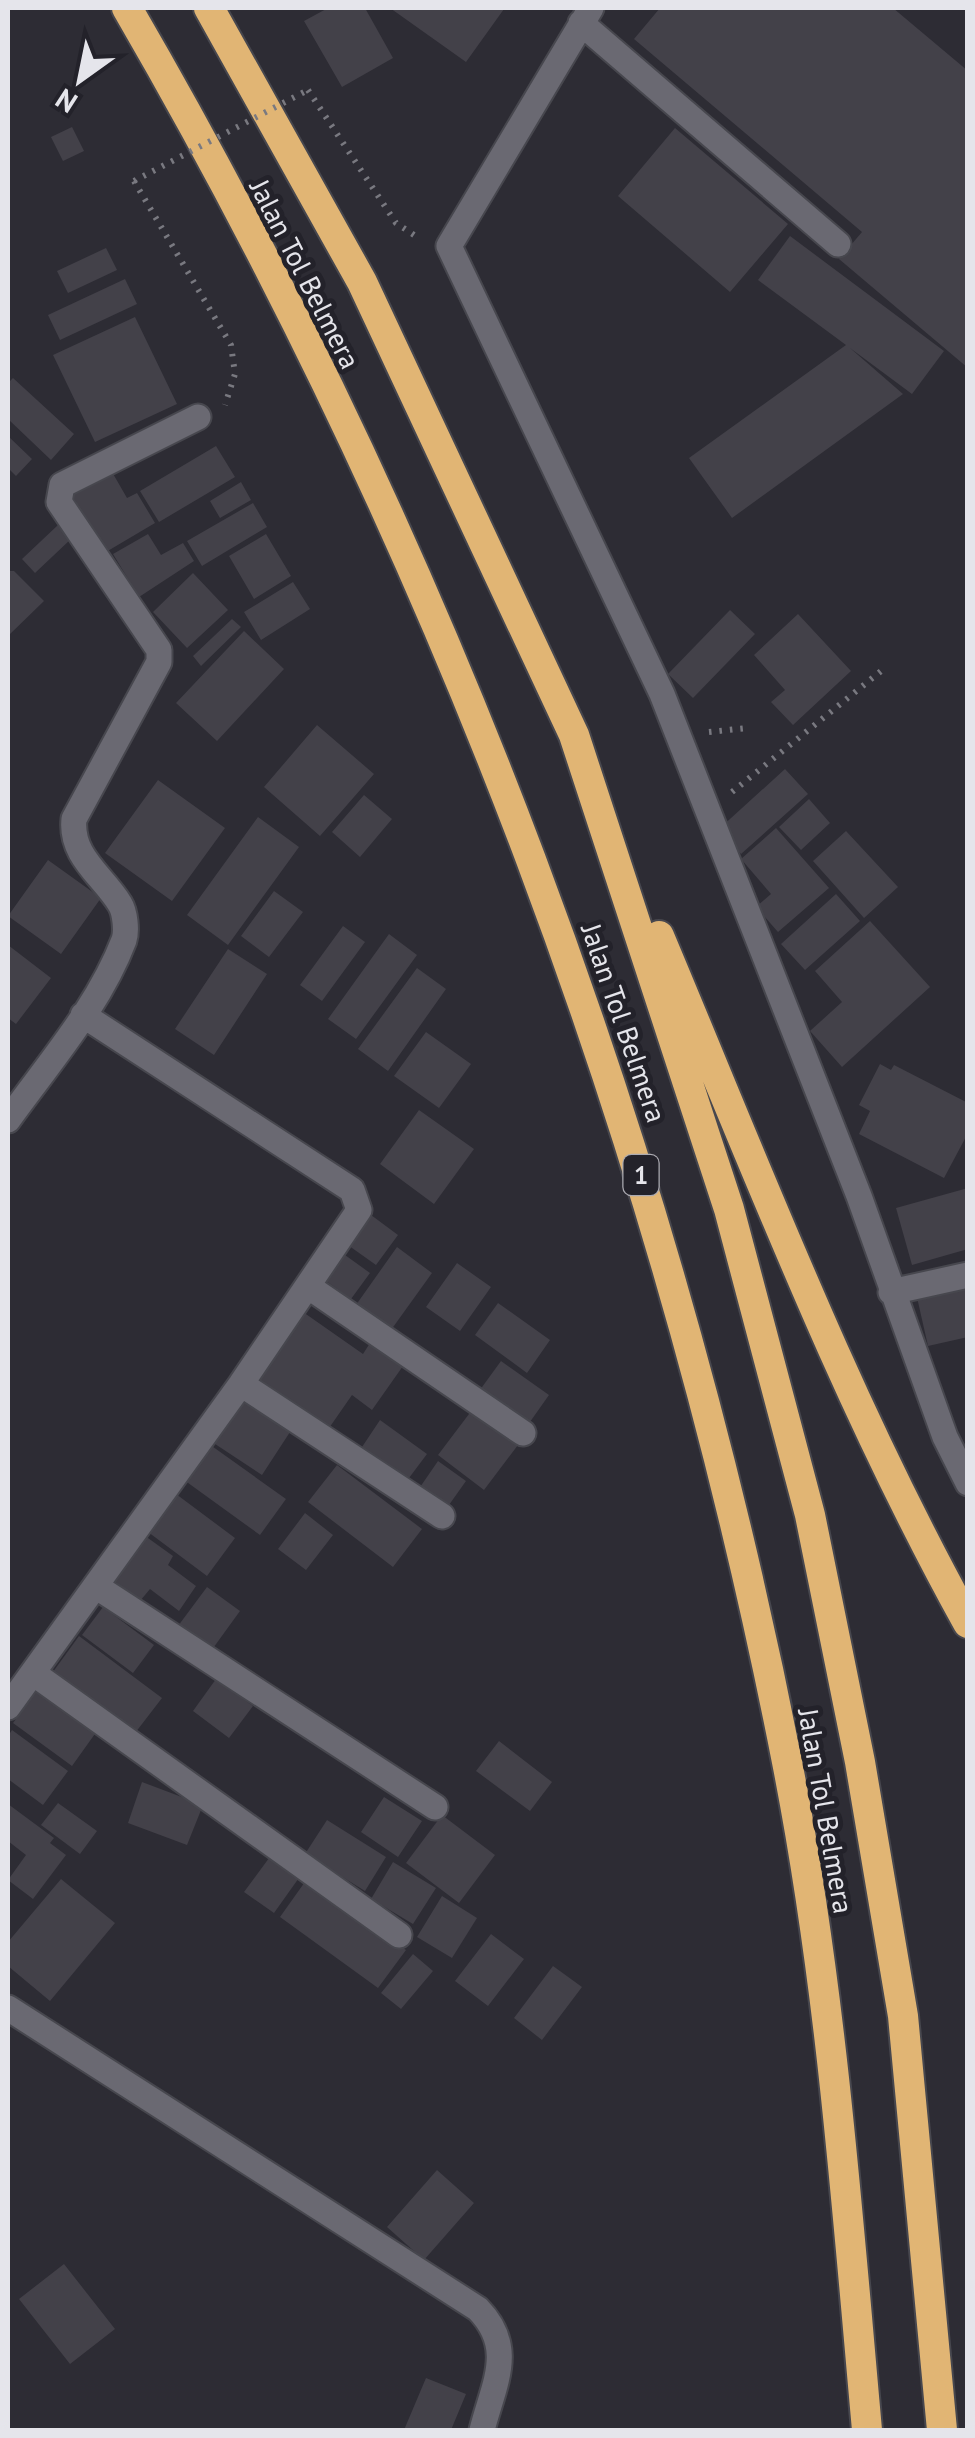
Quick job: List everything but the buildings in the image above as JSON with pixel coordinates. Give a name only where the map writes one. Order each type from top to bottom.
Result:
[{"type":"highway","name":"Jalan Tol Belmera","points":[[127,8],[320,370],[468,696],[604,1055],[686,1323],[788,1769],[828,2010],[867,2430]]},
{"type":"highway","name":"Jalan Tol Belmera","points":[[209,8],[362,282],[574,735],[729,1209],[810,1516],[860,1762],[903,2016],[942,2430]]},
{"type":"highway","points":[[574,735],[844,1375],[926,1549],[968,1623]]},
{"type":"street","points":[[838,244],[586,15],[449,246],[662,694],[859,1196],[945,1437],[968,1484]]},
{"type":"street","points":[[8,1120],[83,1015],[126,936],[122,906],[80,854],[72,834],[74,819],[154,672],[159,650],[66,514],[59,502],[62,484],[198,418]]},
{"type":"street","points":[[8,1707],[241,1384],[359,1210],[352,1190],[83,1015]]},
{"type":"street","points":[[891,1292],[968,1275]]},
{"type":"street","points":[[308,1287],[523,1433]]},
{"type":"street","points":[[241,1384],[442,1516]]},
{"type":"street","points":[[97,1587],[434,1807]]},
{"type":"street","points":[[33,1673],[399,1934]]},
{"type":"street","points":[[8,2008],[478,2308],[495,2326],[503,2346],[482,2430]]},
{"type":"path","points":[[198,418],[228,403],[235,374],[231,345],[134,180],[308,90],[396,224]]},
{"type":"path","points":[[708,812],[886,666]]}]
